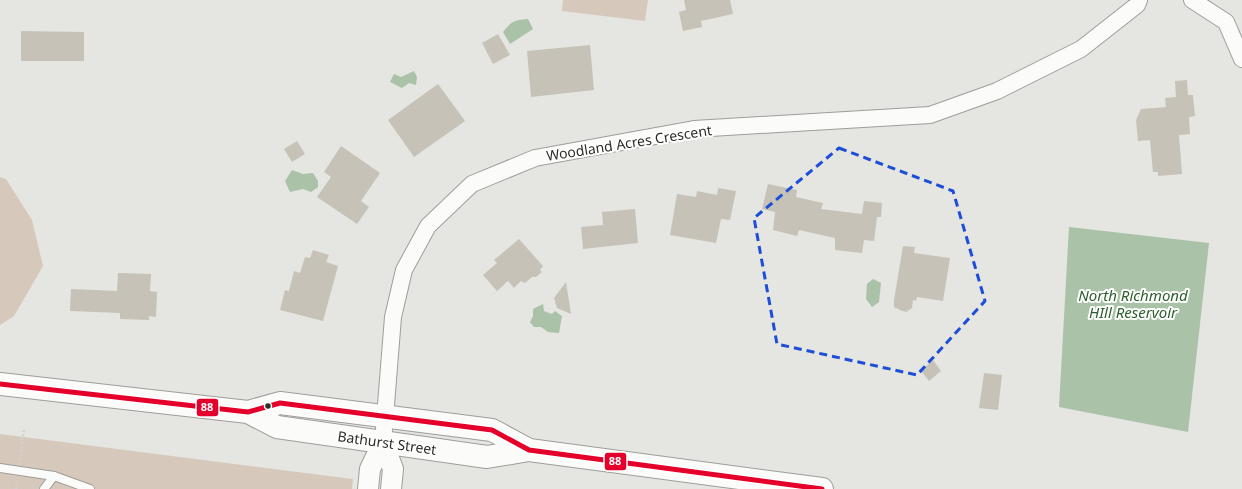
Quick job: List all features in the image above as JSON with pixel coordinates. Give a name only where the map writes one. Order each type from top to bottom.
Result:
[{"type":"main road","name":"Bathurst Street","points":[[0,384],[248,412],[277,427],[487,457],[529,450],[822,489]]},
{"type":"main road","name":"Bathurst Street","points":[[248,412],[280,403],[492,430],[529,450]]},
{"type":"street","name":"Woodland Acres Crescent","points":[[383,442],[393,317],[404,270],[428,226],[472,184],[536,158],[694,129],[930,115],[997,91],[1081,49],[1136,5],[1139,0]]},
{"type":"street","points":[[1192,0],[1226,22],[1242,59]]},
{"type":"street","points":[[368,489],[370,469],[383,442]]},
{"type":"street","points":[[383,442],[393,469],[391,489]]},
{"type":"lane","points":[[0,468],[54,476],[90,489]]},
{"type":"lane","points":[[44,489],[54,476]]},
{"type":"highlighted area","points":[[839,148],[953,191],[985,301],[917,375],[777,344],[754,218]]},
{"type":"shaded area","points":[[563,0],[648,0],[645,21],[562,11]]},
{"type":"shaded area","points":[[0,177],[6,179],[32,220],[43,266],[14,316],[0,325]]},
{"type":"shaded area","points":[[0,434],[353,479],[352,489],[0,489]]},
{"type":"water","points":[[528,19],[533,29],[510,44],[503,32],[514,22]]},
{"type":"water","points":[[414,71],[417,77],[416,85],[409,83],[402,88],[390,82],[394,74],[401,77]]},
{"type":"water","points":[[292,170],[303,174],[313,173],[318,181],[318,187],[311,192],[303,189],[290,192],[285,181]]},
{"type":"water","name":"North Richmond HIll Reservoir","points":[[1069,227],[1209,243],[1188,432],[1059,407]]},
{"type":"water","points":[[873,279],[881,283],[879,302],[872,307],[866,299],[867,284]]},
{"type":"water","points":[[543,304],[544,311],[552,314],[555,311],[562,316],[559,333],[548,332],[541,327],[534,327],[530,322],[533,316],[533,309]]},
{"type":"building","points":[[684,0],[730,0],[733,14],[701,21],[702,27],[683,31],[679,12],[686,10]]},
{"type":"building","points":[[21,31],[84,32],[84,61],[21,61]]},
{"type":"building","points":[[498,34],[510,55],[493,64],[482,43]]},
{"type":"building","points":[[590,45],[594,90],[531,97],[527,51]]},
{"type":"building","points":[[1187,80],[1188,95],[1193,95],[1195,116],[1189,117],[1190,134],[1179,135],[1182,174],[1158,176],[1158,172],[1153,172],[1150,140],[1138,141],[1136,120],[1141,109],[1166,107],[1165,98],[1176,97],[1175,81]]},
{"type":"building","points":[[438,84],[465,121],[414,157],[388,120]]},
{"type":"building","points":[[297,141],[305,154],[292,162],[284,149]]},
{"type":"building","points":[[341,146],[380,173],[361,201],[369,207],[357,224],[317,197],[331,177],[324,172]]},
{"type":"building","points":[[768,184],[797,190],[796,197],[823,203],[821,209],[862,214],[864,201],[882,203],[881,217],[877,217],[874,241],[864,240],[862,253],[835,250],[835,238],[799,230],[797,236],[773,230],[775,212],[762,209]]},
{"type":"building","points":[[718,188],[736,191],[730,220],[721,219],[716,243],[670,235],[677,194],[696,197],[697,191],[717,195]]},
{"type":"building","points":[[635,209],[638,243],[583,249],[581,227],[603,225],[602,212]]},
{"type":"building","points":[[519,239],[543,266],[540,270],[542,272],[536,277],[532,277],[525,283],[521,281],[514,288],[508,281],[497,291],[483,275],[497,263],[494,260]]},
{"type":"building","points":[[903,246],[915,247],[914,253],[950,258],[943,301],[917,297],[916,301],[913,300],[912,308],[906,312],[894,307]]},
{"type":"building","points":[[313,250],[329,255],[326,262],[338,266],[323,321],[280,310],[285,290],[289,291],[294,271],[300,273],[305,257],[310,258]]},
{"type":"building","points":[[118,273],[151,274],[150,291],[157,292],[156,317],[149,316],[149,320],[120,319],[120,313],[70,311],[71,289],[117,291]]},
{"type":"building","points":[[566,282],[571,314],[557,308],[554,298]]},
{"type":"building","points":[[933,360],[941,371],[929,381],[921,371]]},
{"type":"building","points":[[984,373],[1002,375],[998,410],[979,408]]},
{"type":"transit line","name":"88","points":[[0,384],[248,412],[280,403],[492,430],[529,450],[822,489]]}]
